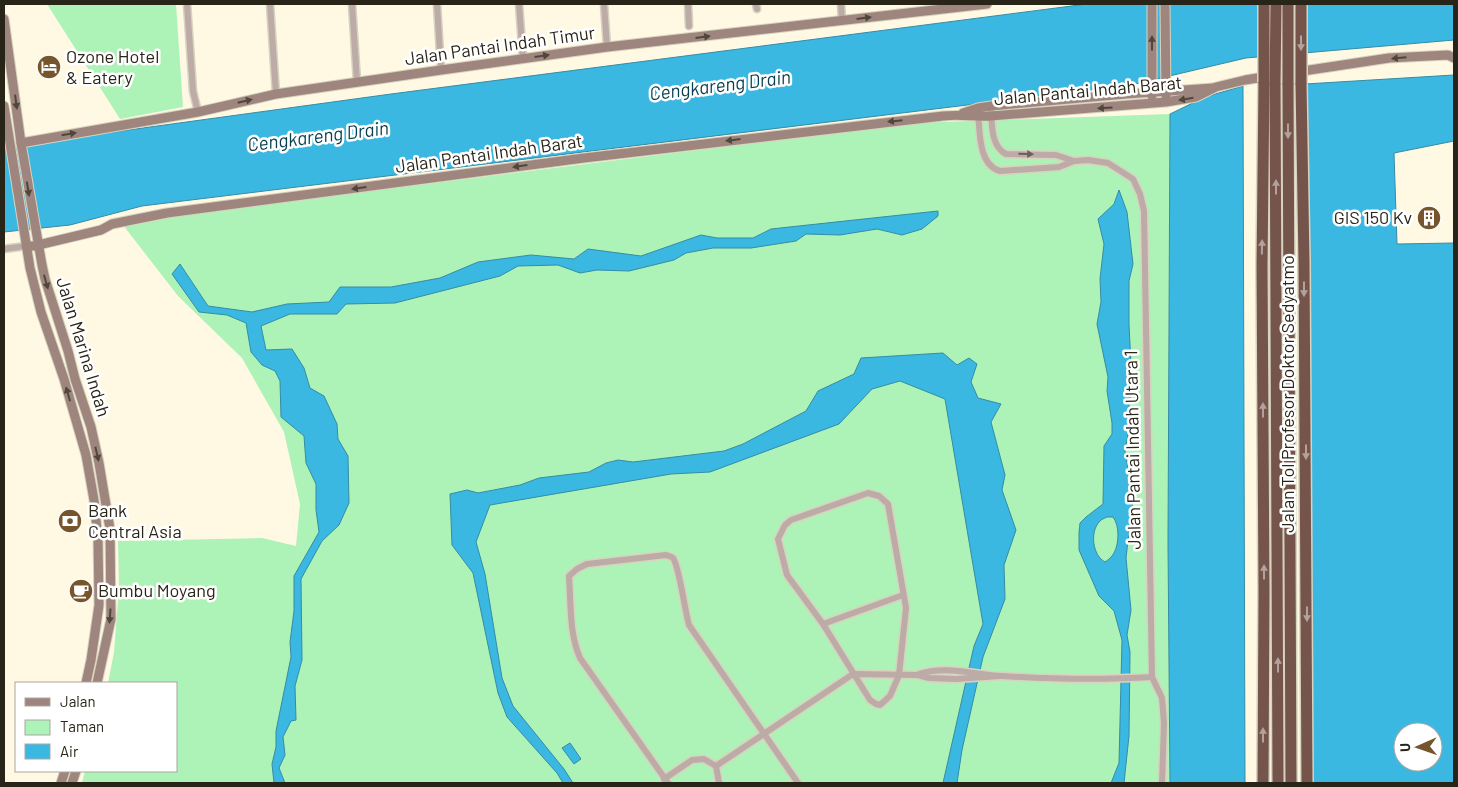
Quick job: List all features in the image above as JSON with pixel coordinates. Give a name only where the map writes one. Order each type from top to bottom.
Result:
[{"type":"highway","name":"Jalan Tol Profesor Doktor Sedyatmo","points":[[1264,4],[1270,82],[1278,783]]},
{"type":"highway","name":"Jalan Tol Profesor Doktor Sedyatmo","points":[[1263,783],[1262,266],[1270,82],[1276,4]]},
{"type":"highway","name":"Jalan Tol Profesor Doktor Sedyatmo","points":[[1288,4],[1291,783]]},
{"type":"highway","name":"Jalan Tol Profesor Doktor Sedyatmo","points":[[1301,4],[1307,783]]},
{"type":"street","points":[[187,4],[192,91],[198,112]]},
{"type":"street","points":[[270,4],[276,94]]},
{"type":"street","points":[[352,4],[357,82]]},
{"type":"street","points":[[437,4],[441,70]]},
{"type":"street","points":[[519,4],[523,59]]},
{"type":"street","points":[[604,4],[607,48]]},
{"type":"street","points":[[688,4],[689,26]]},
{"type":"street","points":[[841,4],[842,21]]},
{"type":"street","name":"Jalan Pantai Indah Timur","points":[[21,143],[198,112],[276,94],[357,82],[607,48],[987,4]]},
{"type":"street","points":[[1152,4],[1153,103]]},
{"type":"street","points":[[1165,4],[1166,102]]},
{"type":"street","name":"Jalan Marina Indah","points":[[4,19],[21,143],[42,265],[91,427],[110,529],[111,619],[97,682]]},
{"type":"street","name":"Jalan Pantai Indah Barat","points":[[26,246],[101,230],[112,224],[167,213],[594,156],[777,134],[978,112],[1166,102],[1196,97],[1216,88],[1245,80],[1382,59],[1452,55]]},
{"type":"street","name":"Jalan Pantai Indah Barat","points":[[991,111],[1166,90],[1216,88]]},
{"type":"street","name":"Jalan Pantai Indah Utara 1","points":[[991,111],[996,145],[1003,153],[1056,155],[1074,161]]},
{"type":"street","name":"Jalan Marina Indah","points":[[4,112],[6,135],[10,145],[30,268],[41,312],[64,379],[79,431],[88,465],[94,500],[98,539],[99,605],[86,682]]},
{"type":"street","name":"Jalan Pantai Indah Utara 1","points":[[978,112],[982,147],[988,162],[997,170],[1059,167],[1074,161],[1088,160],[1108,163],[1133,179],[1140,194],[1144,211],[1152,677],[1162,698],[1164,723],[1162,783]]},
{"type":"street","points":[[4,249],[26,246]]},
{"type":"street","points":[[30,268],[34,263],[42,265]]},
{"type":"street","points":[[79,431],[91,427]]},
{"type":"street","points":[[868,493],[879,496],[888,504],[906,608],[899,675],[890,696],[880,704],[870,700],[823,624],[787,575],[778,539],[785,525],[791,520],[868,493]]},
{"type":"street","points":[[719,783],[716,766],[704,759],[692,760],[666,781],[580,658],[575,648],[573,636],[569,576],[576,568],[587,564],[666,555],[672,557],[676,564],[689,625],[798,783]]},
{"type":"street","points":[[823,624],[903,595]]},
{"type":"street","points":[[918,675],[929,671],[958,671],[981,676]]},
{"type":"street","points":[[716,766],[853,674],[918,675],[930,678],[956,679],[981,676],[1106,679],[1152,677]]},
{"type":"green space","points":[[47,4],[176,4],[183,107],[120,119]]},
{"type":"green space","points":[[1170,114],[1168,543],[1170,783],[82,783],[85,772],[178,772],[178,682],[108,682],[114,652],[119,587],[118,541],[262,538],[296,546],[300,504],[284,432],[242,358],[178,296],[123,225],[203,212],[913,123]]},
{"type":"water","name":"Cengkareng Drain","points":[[1087,4],[1454,4],[1454,40],[1246,58],[1131,85],[142,206],[70,225],[4,232],[4,147],[391,94]]},
{"type":"water","points":[[1454,75],[1454,141],[1394,153],[1397,244],[1454,243],[1454,783],[1310,783],[1305,84]]},
{"type":"water","points":[[1243,86],[1245,783],[1170,783],[1168,543],[1170,114],[1205,97]]},
{"type":"water","points":[[1119,190],[1127,212],[1133,264],[1129,281],[1132,384],[1129,405],[1131,417],[1125,451],[1133,498],[1126,558],[1131,610],[1127,635],[1130,652],[1129,736],[1124,783],[1111,783],[1119,763],[1122,640],[1114,611],[1099,596],[1079,550],[1080,523],[1103,504],[1104,446],[1112,434],[1107,391],[1108,377],[1097,324],[1101,302],[1100,279],[1104,244],[1098,219],[1114,204]],"holes":[[[1113,517],[1118,530],[1117,545],[1113,554],[1105,562],[1095,549],[1094,531],[1101,520]]]},
{"type":"water","points":[[938,211],[938,216],[922,229],[902,235],[877,229],[840,235],[806,234],[796,241],[751,248],[713,248],[686,253],[674,260],[629,271],[597,270],[580,273],[558,265],[518,266],[500,276],[395,303],[346,304],[337,314],[290,314],[261,326],[266,350],[292,349],[304,368],[310,388],[324,396],[337,424],[338,439],[348,456],[349,503],[339,525],[322,541],[301,579],[302,660],[295,686],[296,720],[291,721],[283,737],[285,755],[279,768],[285,783],[274,783],[272,764],[276,747],[276,731],[291,657],[290,642],[294,611],[294,576],[319,532],[316,510],[316,484],[306,463],[304,436],[281,417],[280,381],[275,371],[262,365],[251,352],[246,323],[227,315],[199,312],[172,274],[180,264],[208,306],[252,312],[287,304],[329,302],[340,287],[391,287],[440,278],[478,262],[531,255],[574,259],[588,249],[641,256],[701,235],[717,238],[753,238],[771,229]]},
{"type":"water","points":[[943,353],[957,365],[969,358],[977,364],[971,382],[978,398],[1001,404],[991,422],[1005,475],[1002,490],[1016,530],[1004,565],[1005,599],[983,657],[962,750],[957,783],[943,783],[974,646],[983,624],[945,399],[900,381],[872,389],[839,424],[710,472],[671,474],[490,505],[476,542],[485,574],[502,678],[513,706],[564,769],[573,783],[563,783],[557,773],[507,717],[498,693],[473,573],[452,545],[450,494],[467,490],[478,493],[520,485],[539,478],[589,472],[606,463],[618,460],[633,462],[724,451],[743,444],[806,411],[818,391],[854,374],[861,358]]},
{"type":"water","points":[[570,743],[581,759],[574,764],[562,748]]},
{"type":"place","name":"Ozone Hotel & Eatery","points":[[49,67]]},
{"type":"place","name":"GIS 150 Kv","points":[[1429,218]]},
{"type":"place","name":"Bank Central Asia","points":[[70,521]]},
{"type":"place","name":"Bumbu Moyang","points":[[81,591]]}]
